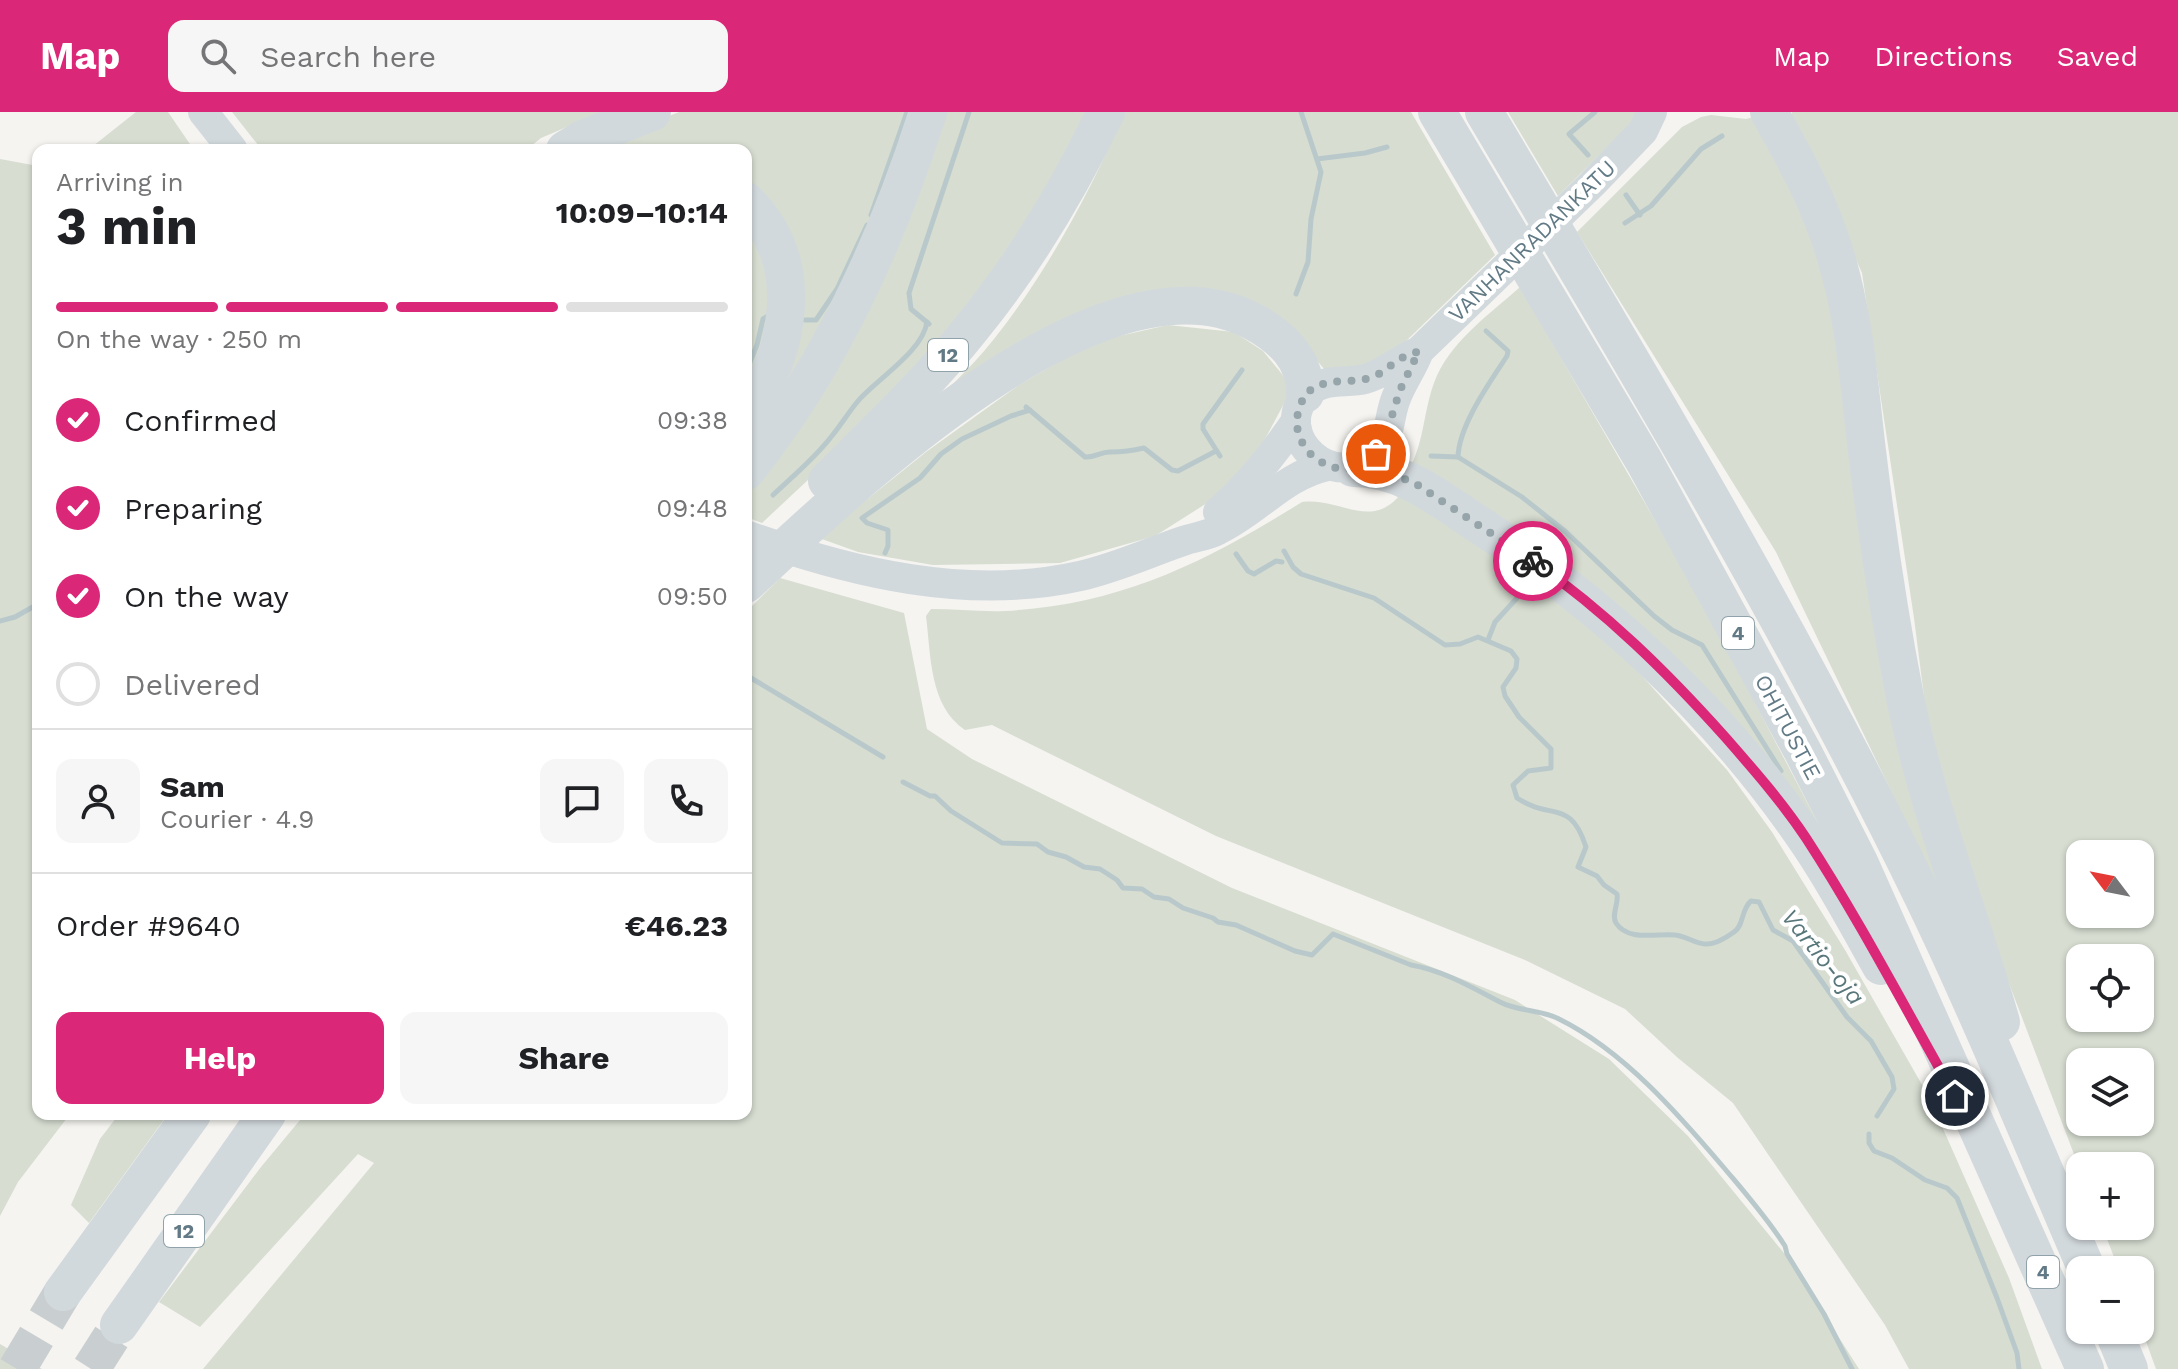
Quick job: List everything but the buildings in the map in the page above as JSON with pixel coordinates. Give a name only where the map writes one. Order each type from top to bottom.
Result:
[{"type":"highway","points":[[575,144],[652,112]]},
{"type":"highway","points":[[752,464],[822,361],[858,295],[895,207],[928,112]]},
{"type":"highway","name":"12","points":[[752,557],[901,408],[970,330],[1018,265],[1065,192],[1106,112]]},
{"type":"highway","name":"OHITUSTIE","points":[[1437,112],[1644,461],[1803,752],[1859,862],[2085,1369]]},
{"type":"highway","name":"OHITUSTIE","points":[[1484,112],[1687,455],[1839,731],[1951,956],[2081,1256]]},
{"type":"highway","points":[[1769,112],[1801,168],[1820,210],[1835,255],[1857,361],[1876,524],[1906,700],[1938,825],[1984,959],[2044,1170]]},
{"type":"highway","points":[[752,209],[770,232],[788,288],[779,349],[752,411]]},
{"type":"highway","points":[[752,579],[864,479],[940,417],[1027,359],[1086,328],[1146,309],[1196,304],[1227,310],[1256,323],[1289,349],[1302,368],[1301,408]]},
{"type":"highway","points":[[1340,467],[1374,468],[1413,482],[1528,558],[1626,633],[1703,713],[1759,775],[1805,836],[2000,1175]]},
{"type":"highway","points":[[63,1292],[188,1120]]},
{"type":"highway","name":"12","points":[[119,1325],[263,1120]]},
{"type":"highway","points":[[2119,1344],[2129,1369]]},
{"type":"street","points":[[203,112],[228,144]]},
{"type":"street","name":"VANHANRADANKATU","points":[[752,537],[864,570],[916,580],[975,586],[1041,583],[1111,568],[1218,531],[1308,470],[1340,467],[1376,454],[1395,400],[1419,351],[1592,184],[1648,122],[1657,126],[1670,112]]},
{"type":"street","name":"VANHANRADANKATU","points":[[1183,541],[1246,488],[1273,456],[1315,387],[1328,382],[1363,380],[1419,351]]},
{"type":"street","points":[[1301,408],[1299,437],[1303,445],[1317,460],[1340,467]]},
{"type":"shaded area","points":[[136,112],[168,112],[190,144],[96,144]]},
{"type":"shaded area","points":[[232,112],[602,112],[534,144],[257,144]]},
{"type":"shaded area","points":[[679,112],[914,112],[867,242],[786,387],[799,343],[752,206],[752,144],[602,144]]},
{"type":"shaded area","points":[[941,112],[1087,112],[1054,181],[995,275],[871,421],[762,523],[752,519],[752,487],[769,468]]},
{"type":"shaded area","points":[[1125,112],[1411,112],[1495,255],[1405,342],[1366,365],[1325,370],[1287,325],[1251,304],[1194,287],[1124,299],[909,427],[964,373],[1014,313],[1082,201]]},
{"type":"shaded area","points":[[1508,112],[1643,112],[1558,196]]},
{"type":"shaded area","points":[[1792,112],[2178,112],[2178,1369],[2156,1369],[2147,1344],[2154,1344],[2154,1256],[2114,1256],[2107,1240],[2154,1240],[2154,1152],[2073,1152],[2067,1136],[2154,1136],[2154,1048],[2066,1048],[2066,1133],[1991,936],[1928,728],[1862,273],[1791,116]]},
{"type":"shaded area","points":[[1711,115],[1746,119],[1761,115],[1815,224],[1967,944],[1776,552],[1577,232],[1682,127]]},
{"type":"shaded area","points":[[0,159],[32,165],[32,1120],[65,1120],[18,1182],[0,1216]]},
{"type":"shaded area","points":[[752,234],[766,262],[770,280],[768,312],[752,375]]},
{"type":"shaded area","points":[[1520,287],[1701,600],[1841,867],[1798,810],[1411,466],[1441,368],[1471,330]]},
{"type":"shaded area","points":[[1168,325],[1234,332],[1263,351],[1286,379],[1287,398],[1258,452],[1226,491],[1155,536],[1060,563],[933,565],[858,552],[819,538],[926,452],[1019,385],[1093,342]]},
{"type":"shaded area","points":[[1403,491],[1527,575],[1624,656],[1727,770],[1772,832],[1845,950],[1929,1097],[2009,1278],[2042,1369],[1909,1369],[1885,1325],[1733,1103],[1625,1009],[1525,960],[1216,836],[992,725],[965,730],[944,708],[931,663],[926,616],[931,609],[1005,611],[1087,600],[1161,577],[1231,544],[1302,502],[1368,512],[1380,510]]},
{"type":"shaded area","points":[[780,578],[904,613],[927,729],[972,759],[1232,888],[1515,1000],[1609,1059],[1688,1136],[1788,1258],[1859,1369],[203,1369],[374,1163],[358,1154],[200,1327],[159,1302],[300,1120],[752,1120],[752,606]]},
{"type":"shaded area","points":[[114,1120],[164,1120],[89,1223],[71,1205],[100,1139]]},
{"type":"shaded area","points":[[0,1344],[42,1369],[0,1369]]},
{"type":"waterway","points":[[871,215],[907,112]]},
{"type":"waterway","points":[[929,324],[911,309],[909,293],[969,112]]},
{"type":"waterway","name":"Vartio-oja","points":[[1296,294],[1308,262],[1311,219],[1321,172],[1301,112]]},
{"type":"waterway","points":[[1588,155],[1569,134],[1595,112]]},
{"type":"waterway","points":[[1625,223],[1651,206],[1701,149],[1722,136]]},
{"type":"waterway","points":[[1317,159],[1387,147]]},
{"type":"waterway","points":[[1626,195],[1640,215]]},
{"type":"waterway","points":[[805,320],[816,320],[837,289],[867,225]]},
{"type":"waterway","points":[[752,357],[763,319],[768,316]]},
{"type":"waterway","points":[[773,495],[818,452],[858,401],[908,354],[924,333],[927,322]]},
{"type":"waterway","points":[[1458,457],[1469,418],[1507,356],[1508,351],[1486,331]]},
{"type":"waterway","name":"Vartio-oja","points":[[1220,456],[1203,424],[1242,370]]},
{"type":"waterway","points":[[1026,407],[1085,457],[1144,448],[1172,470],[1178,471],[1216,451]]},
{"type":"waterway","points":[[885,553],[888,530],[867,523],[862,518],[920,478],[941,454],[962,439],[1030,410]]},
{"type":"waterway","points":[[1431,456],[1458,457],[1522,497],[1566,532],[1654,616],[1672,630],[1702,645],[1781,771]]},
{"type":"waterway","name":"Vartio-oja","points":[[1284,551],[1301,574],[1374,598],[1445,645],[1460,644],[1478,637],[1511,651],[1517,659],[1516,668],[1503,687],[1505,696],[1519,717],[1551,749],[1551,768],[1528,771],[1513,785],[1517,798],[1529,805],[1559,813],[1573,822],[1586,847],[1578,867],[1597,876],[1617,894],[1615,920],[1628,933],[1675,935],[1702,944],[1712,943],[1737,929],[1751,901],[1759,902],[1773,930],[1793,941],[1847,1017],[1871,1041],[1892,1077],[1894,1089],[1877,1116]]},
{"type":"waterway","points":[[1236,554],[1248,571],[1254,574],[1276,561],[1282,562]]},
{"type":"waterway","points":[[1488,640],[1495,622],[1517,598]]},
{"type":"waterway","points":[[0,621],[32,607]]},
{"type":"waterway","points":[[752,679],[883,757]]},
{"type":"waterway","points":[[903,782],[935,796],[951,811],[1002,843],[1037,844],[1084,867],[1100,869],[1123,888],[1142,889],[1154,897],[1169,899],[1218,922],[1236,925],[1295,951],[1312,955],[1333,934],[1411,965],[1446,975],[1507,1005],[1552,1016],[1583,1032],[1649,1086],[1689,1127],[1756,1206],[1785,1246],[1852,1369]]},
{"type":"waterway","name":"Vartio-oja","points":[[1869,1134],[1869,1143],[1874,1151],[1892,1158],[1925,1180],[1947,1188],[1957,1198],[2017,1353],[2019,1369]]},
{"type":"tunnel","points":[[17,1369],[63,1292]]},
{"type":"tunnel","points":[[91,1369],[119,1325]]},
{"type":"way so far","points":[[1376,454],[1385,438],[1395,400],[1419,351],[1363,380],[1328,382],[1305,394],[1296,421],[1299,437],[1308,452],[1327,466],[1374,468],[1413,482],[1533,561]]},
{"type":"route","points":[[1533,561],[1626,633],[1759,775],[1805,836],[1836,886],[1955,1096]]}]
